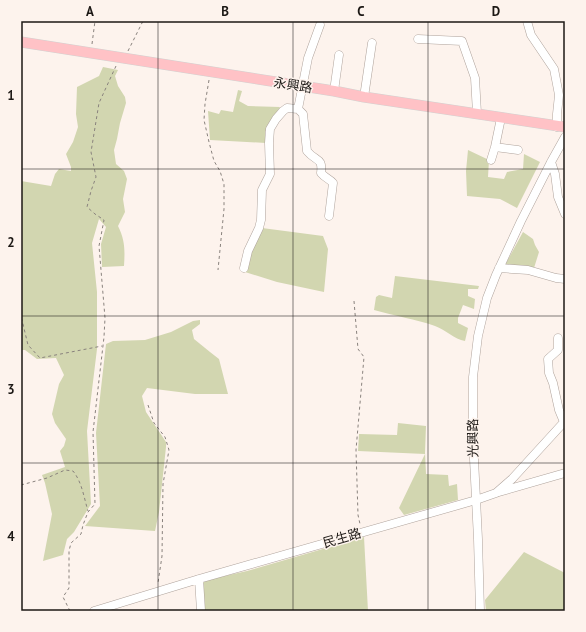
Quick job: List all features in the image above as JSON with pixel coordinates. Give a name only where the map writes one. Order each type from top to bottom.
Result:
[{"type":"main road","name":"永興路","points":[[21,42],[561,127]]},
{"type":"street","points":[[527,21],[531,35],[554,69],[559,95],[557,114],[561,127]]},
{"type":"street","points":[[298,109],[308,58],[320,25]]},
{"type":"street","points":[[418,39],[462,42],[475,78],[477,114]]},
{"type":"street","points":[[364,97],[372,43]]},
{"type":"street","points":[[334,91],[339,55]]},
{"type":"street","points":[[244,268],[248,251],[259,228],[261,220],[262,190],[264,183],[270,174],[270,130],[276,119],[287,108],[298,109],[303,114],[307,151],[311,156],[320,161],[322,166],[321,173],[324,177],[334,183],[329,216]]},
{"type":"street","points":[[491,160],[501,118]]},
{"type":"street","points":[[565,137],[521,221],[499,268],[528,270],[565,279]]},
{"type":"street","points":[[495,147],[518,150]]},
{"type":"street","points":[[551,162],[555,174],[558,197],[565,214]]},
{"type":"street","name":"光興路","points":[[480,611],[473,439],[473,377],[481,323],[487,298],[499,268]]},
{"type":"street","name":"民生路","points":[[94,611],[496,493],[512,479],[564,421],[559,410],[553,382],[549,373],[548,359],[558,350],[558,338]]},
{"type":"street","points":[[496,493],[565,473]]},
{"type":"street","points":[[199,579],[201,611]]},
{"type":"path","points":[[90,53],[95,21]]},
{"type":"path","points":[[70,611],[63,597],[68,588],[69,551],[71,543],[81,534],[88,512],[96,504],[93,432],[105,318],[99,246],[104,220],[87,207],[96,176],[90,152],[99,103],[143,21]]},
{"type":"path","points":[[211,72],[205,104],[204,120],[214,160],[220,171],[224,184],[224,209],[218,270]]},
{"type":"path","points":[[354,300],[358,348],[364,357],[356,450],[358,515],[363,533]]},
{"type":"path","points":[[21,318],[28,345],[40,358],[102,346]]},
{"type":"path","points":[[148,405],[154,423],[165,437],[169,450],[163,484],[162,556],[158,592]]},
{"type":"path","points":[[21,485],[46,478],[65,470],[73,471],[79,482],[88,512]]},
{"type":"green space","points":[[103,67],[118,70],[115,76],[118,86],[125,97],[126,103],[114,150],[116,164],[124,171],[127,179],[123,199],[125,212],[118,226],[124,245],[124,266],[102,267],[101,244],[106,227],[99,219],[92,243],[97,292],[97,349],[87,431],[91,504],[74,532],[67,539],[63,555],[43,561],[52,514],[42,475],[65,467],[60,451],[64,446],[66,439],[55,423],[52,414],[59,384],[64,375],[56,358],[37,359],[25,350],[21,350],[21,181],[51,186],[55,174],[59,169],[71,171],[66,154],[73,142],[78,127],[76,114],[77,87],[99,76]]},
{"type":"green space","points":[[238,90],[242,91],[239,101],[248,106],[280,107],[265,132],[266,143],[210,140],[208,111],[219,114],[221,110],[233,112]]},
{"type":"green space","points":[[468,150],[489,160],[488,177],[504,179],[507,172],[523,169],[524,154],[540,162],[517,208],[500,199],[467,196],[466,171]]},
{"type":"green space","points":[[262,228],[323,236],[328,249],[324,292],[277,282],[245,272],[252,249]]},
{"type":"green space","points":[[523,232],[533,239],[539,252],[534,268],[505,265]]},
{"type":"green space","points":[[395,276],[479,286],[478,289],[468,289],[468,296],[475,299],[474,309],[463,305],[458,318],[458,323],[468,328],[465,341],[435,326],[374,310],[376,297],[379,295],[392,298]]},
{"type":"green space","points":[[200,320],[200,324],[192,330],[194,339],[219,359],[228,394],[195,394],[147,388],[142,396],[146,412],[166,442],[159,512],[155,531],[85,526],[100,506],[96,433],[106,344],[113,341],[145,340],[171,332],[193,321]]},
{"type":"green space","points":[[398,423],[426,426],[426,474],[448,475],[449,486],[457,484],[458,500],[404,515],[399,508],[425,454],[358,451],[359,434],[397,435]]},
{"type":"green space","points":[[364,537],[368,611],[205,611],[202,581],[247,571]]},
{"type":"green space","points":[[524,552],[565,573],[565,611],[486,611],[485,600]]}]
